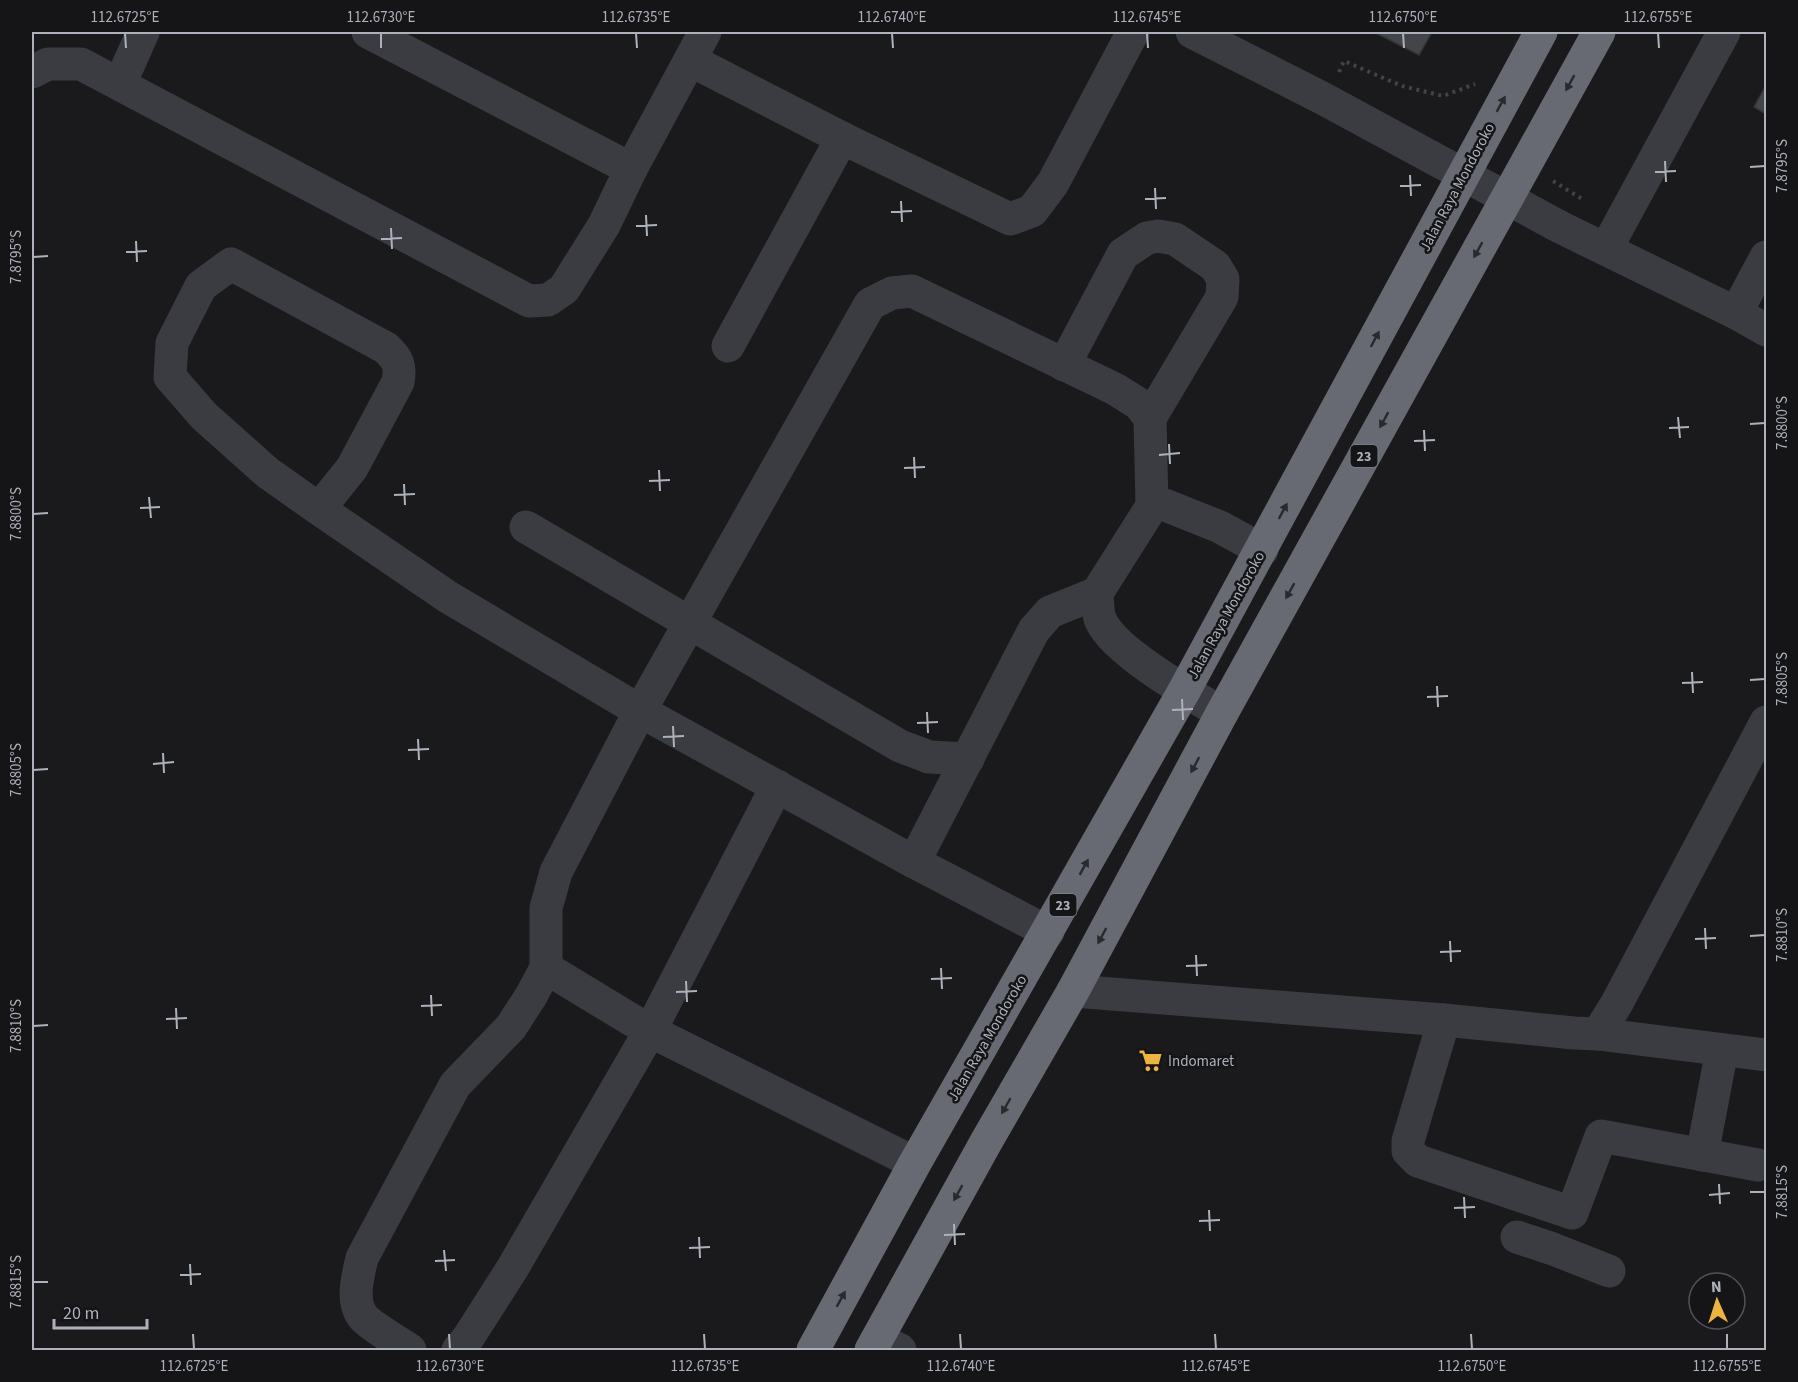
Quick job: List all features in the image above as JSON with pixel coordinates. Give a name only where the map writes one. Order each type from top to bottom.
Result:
[{"type":"highway","name":"Jalan Raya Mondoroko","points":[[813,1350],[915,1163],[1048,932],[1262,550],[1541,32]]},
{"type":"highway","name":"23","points":[[883,1346],[986,1142],[1073,991],[1222,713],[1599,32]]},
{"type":"highway","points":[[941,1118],[986,1142]]},
{"type":"street","points":[[120,84],[144,32]]},
{"type":"street","points":[[368,32],[631,169]]},
{"type":"street","points":[[32,72],[48,64],[81,64],[529,301],[549,300],[564,289],[604,225],[631,169],[705,32]]},
{"type":"street","points":[[690,60],[842,138],[1010,219],[1032,211],[1053,183],[1133,32]]},
{"type":"street","points":[[1192,32],[1324,99],[1506,198],[1767,330]]},
{"type":"street","points":[[1606,249],[1724,32]]},
{"type":"street","points":[[728,346],[842,138]]},
{"type":"street","points":[[914,861],[1034,630],[1050,612],[1097,593],[1152,506],[1150,418],[1222,297],[1223,279],[1215,266],[1175,239],[1158,236],[1147,238],[1123,255],[1064,365]]},
{"type":"street","points":[[1736,313],[1767,256]]},
{"type":"street","points":[[319,509],[352,468],[398,382],[400,368],[397,358],[386,348],[231,264],[201,286],[172,343],[170,377],[204,416],[268,473],[319,509],[448,597],[639,711],[1048,932]]},
{"type":"street","points":[[410,1350],[364,1318],[358,1307],[356,1284],[362,1258],[455,1086],[511,1027],[546,968],[546,908],[556,872],[639,711],[870,304],[892,293],[912,291],[1123,394],[1139,404],[1150,418]]},
{"type":"street","points":[[1152,506],[1158,504],[1165,506],[1220,527],[1262,550]]},
{"type":"street","points":[[526,527],[900,746],[929,757],[968,759]]},
{"type":"street","points":[[1097,593],[1099,618],[1107,632],[1141,661],[1184,691],[1222,713]]},
{"type":"street","points":[[1598,1034],[1617,1003],[1767,722]]},
{"type":"street","points":[[458,1350],[512,1269],[650,1031],[777,786]]},
{"type":"street","points":[[546,968],[650,1031],[915,1163]]},
{"type":"street","points":[[1073,991],[1444,1020],[1574,1034],[1598,1034],[1767,1055]]},
{"type":"street","points":[[1444,1020],[1408,1141],[1408,1151],[1418,1161],[1572,1213],[1601,1136],[1607,1135],[1637,1143],[1758,1165]]},
{"type":"street","points":[[1702,1155],[1722,1050]]},
{"type":"street","points":[[1553,1249],[1564,1211]]},
{"type":"street","points":[[1516,1237],[1609,1271]]},
{"type":"path","points":[[1324,99],[1344,61],[1402,86],[1443,96],[1478,83]]},
{"type":"building","points":[[1374,32],[1432,32],[1419,55]]},
{"type":"building","points":[[1766,85],[1766,114],[1754,107]]},
{"type":"place","name":"Indomaret","points":[[1150,1061]]}]
